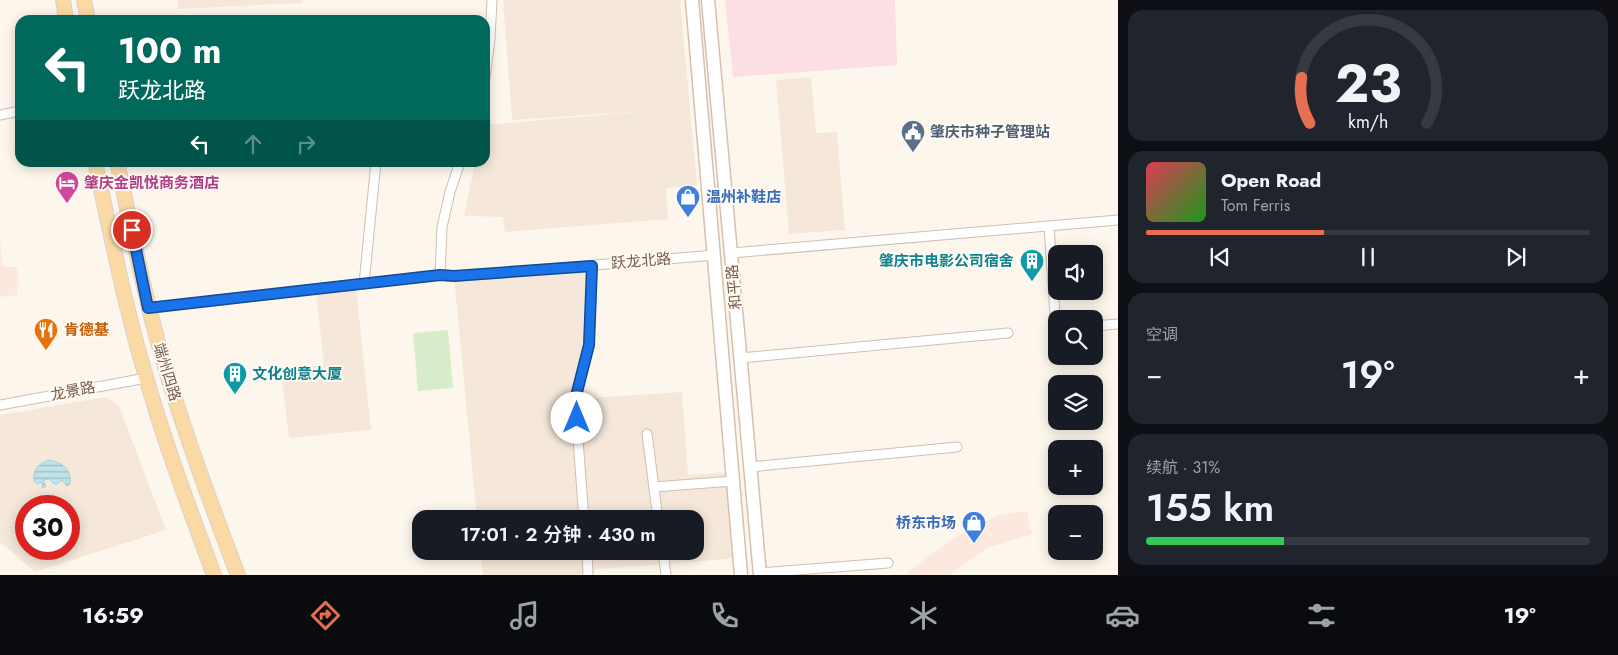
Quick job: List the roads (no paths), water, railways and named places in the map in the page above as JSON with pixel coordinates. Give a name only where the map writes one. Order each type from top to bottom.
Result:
[{"type":"main road","points":[[63,0],[65,15]]},
{"type":"main road","points":[[84,0],[87,15]]},
{"type":"main road","name":"和平路","points":[[692,0],[741,575]]},
{"type":"main road","name":"和平路","points":[[708,0],[760,574]]},
{"type":"main road","points":[[96,169],[111,167]]},
{"type":"main road","name":"端州四路","points":[[118,167],[148,308],[164,363],[205,490],[238,575]]},
{"type":"main road","name":"端州四路","points":[[96,169],[128,311],[146,378],[184,496],[214,575]]},
{"type":"street","points":[[490,39],[492,0]]},
{"type":"street","points":[[0,115],[15,112]]},
{"type":"street","points":[[364,284],[376,167]]},
{"type":"street","points":[[440,275],[442,227],[458,167]]},
{"type":"street","points":[[731,253],[1118,220]]},
{"type":"street","points":[[1049,226],[1055,310]]},
{"type":"street","name":"跃龙北路","points":[[148,308],[440,275],[454,276],[592,266],[715,255]]},
{"type":"street","points":[[583,510],[575,400],[589,345],[592,266]]},
{"type":"street","points":[[1103,325],[1118,324]]},
{"type":"street","points":[[740,358],[1008,333]]},
{"type":"street","name":"龙景路","points":[[0,404],[146,378]]},
{"type":"street","points":[[647,434],[657,510]]},
{"type":"street","points":[[750,467],[957,447]]},
{"type":"street","points":[[654,487],[733,481]]},
{"type":"street","points":[[587,560],[588,575]]},
{"type":"street","points":[[664,560],[666,575]]},
{"type":"street","points":[[760,574],[888,563]]},
{"type":"water","points":[[50,460],[66,468],[70,475],[70,484],[67,486],[62,480],[54,484],[49,479],[44,480],[46,486],[44,488],[42,487],[42,482],[37,484],[34,481],[34,473],[38,467]]},
{"type":"place","name":"肇庆市种子管理站","points":[[913,153]]},
{"type":"place","name":"肇庆金凯悦商务酒店","points":[[67,204]]},
{"type":"place","name":"温州补鞋店","points":[[688,218]]},
{"type":"place","name":"肇庆市电影公司宿舍","points":[[1032,282]]},
{"type":"place","name":"肯德基","points":[[46,351]]},
{"type":"place","name":"文化创意大厦","points":[[235,395]]},
{"type":"place","name":"桥东市场","points":[[974,544]]}]
